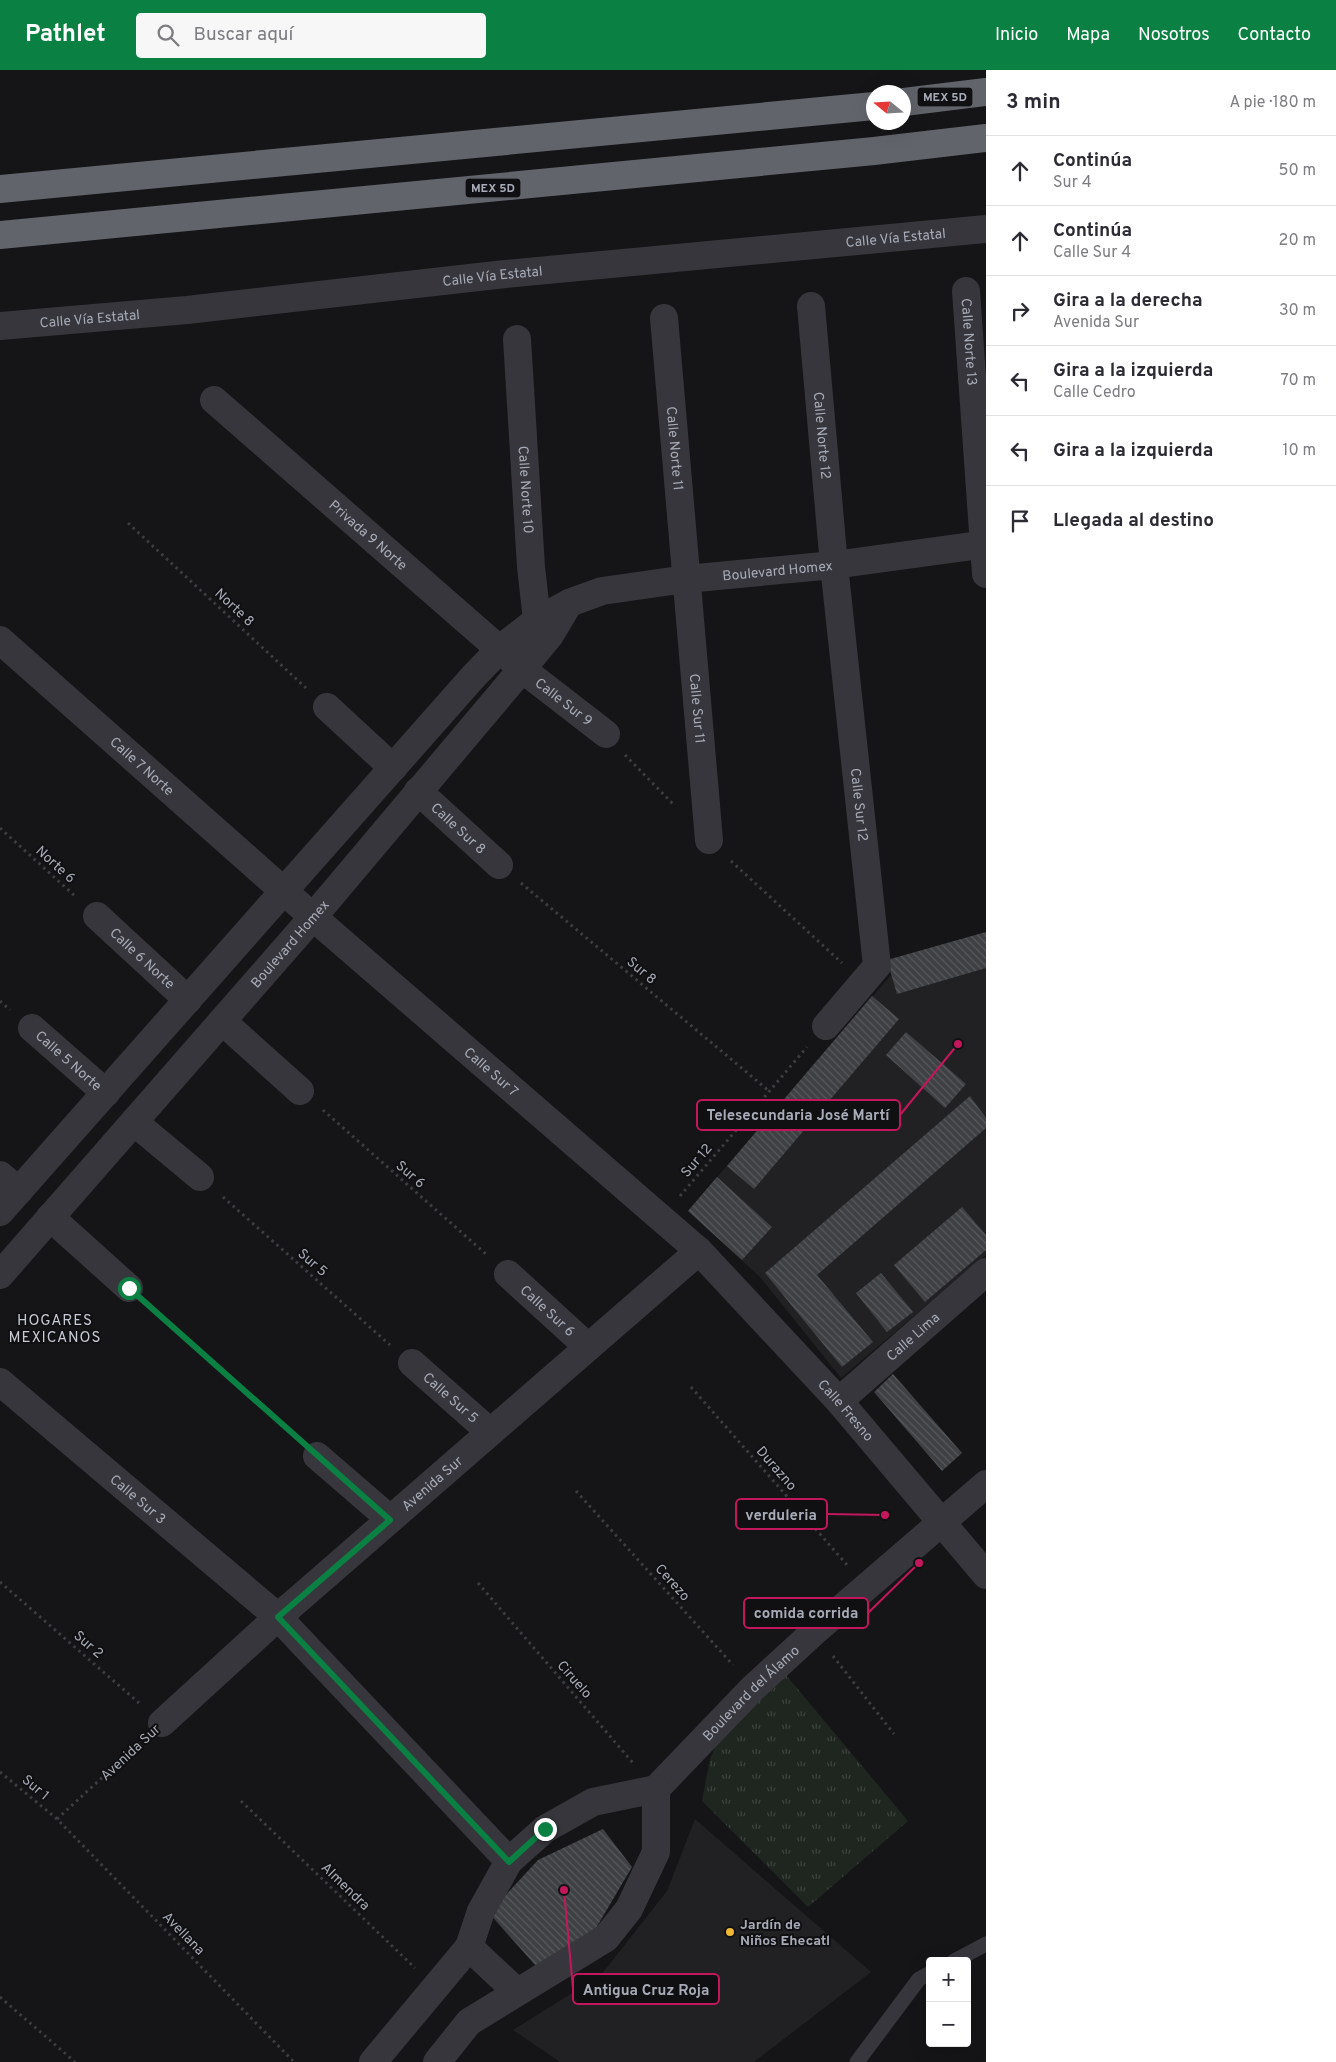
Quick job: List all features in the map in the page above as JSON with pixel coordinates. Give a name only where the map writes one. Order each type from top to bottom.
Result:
[{"type":"highway","name":"MEX 5D","points":[[911,101],[986,92]]},
{"type":"highway","points":[[0,189],[866,107]]},
{"type":"highway","name":"MEX 5D","points":[[0,235],[864,152],[986,138]]},
{"type":"street","name":"Calle Vía Estatal","points":[[0,326],[187,310],[505,274],[986,229]]},
{"type":"street","name":"Calle Norte 13","points":[[966,291],[986,574]]},
{"type":"street","name":"Calle Norte 12","points":[[811,306],[834,565]]},
{"type":"street","name":"Calle Norte 11","points":[[664,318],[686,579]]},
{"type":"street","name":"Calle Norte 10","points":[[517,339],[531,567],[544,627]]},
{"type":"street","name":"Privada 9 Norte","points":[[214,400],[522,669]]},
{"type":"street","name":"Boulevard Homex","points":[[0,1212],[9,1183],[106,1093],[472,676],[500,649],[544,627],[570,603],[602,591],[686,579],[834,565],[984,544]]},
{"type":"street","name":"Calle Sur 12","points":[[826,1026],[877,966],[834,565]]},
{"type":"street","name":"Calle Sur 11","points":[[686,579],[708,840]]},
{"type":"street","name":"Boulevard Homex","points":[[0,1275],[313,917],[522,669],[544,627]]},
{"type":"street","name":"Calle 7 Norte","points":[[0,640],[285,891]]},
{"type":"street","name":"Calle Sur 9","points":[[522,669],[606,734]]},
{"type":"street","points":[[327,707],[393,768]]},
{"type":"street","name":"Calle Sur 8","points":[[418,791],[499,865]]},
{"type":"street","name":"Calle Sur 7","points":[[285,891],[699,1251]]},
{"type":"street","name":"Calle 6 Norte","points":[[97,916],[188,1000]]},
{"type":"street","points":[[222,1021],[300,1090]]},
{"type":"street","name":"Calle 5 Norte","points":[[32,1028],[106,1093]]},
{"type":"street","points":[[134,1122],[200,1177]]},
{"type":"street","points":[[50,1217],[129,1288]]},
{"type":"street","name":"Avenida Sur","points":[[162,1723],[278,1617],[699,1251]]},
{"type":"street","name":"Calle Fresno","points":[[699,1251],[839,1401],[986,1575]]},
{"type":"street","name":"Calle Lima","points":[[839,1401],[986,1272]]},
{"type":"street","name":"Calle Sur 6","points":[[508,1274],[588,1347]]},
{"type":"street","name":"Calle Sur 5","points":[[412,1363],[490,1432]]},
{"type":"street","name":"Calle Sur 3","points":[[0,1382],[278,1617],[509,1862]]},
{"type":"street","points":[[317,1456],[390,1520]]},
{"type":"street","name":"Boulevard del Álamo","points":[[656,1789],[753,1688],[814,1632],[986,1484]]},
{"type":"street","points":[[373,2062],[469,1947],[481,1910],[509,1862],[545,1829],[592,1802],[656,1789],[656,1852],[629,1909],[606,1938],[469,2022],[437,2062]]},
{"type":"street","points":[[469,1947],[517,1992]]},
{"type":"lane","points":[[962,1957],[986,1944]]},
{"type":"lane","points":[[857,2062],[918,1979],[926,1976]]},
{"type":"path","name":"Norte 8","points":[[128,523],[327,707]]},
{"type":"path","name":"Norte 6","points":[[0,828],[97,916]]},
{"type":"path","name":"Sur 8","points":[[499,865],[769,1091]]},
{"type":"path","name":"Sur 12","points":[[661,1218],[826,1026]]},
{"type":"path","name":"Sur 6","points":[[300,1090],[508,1274]]},
{"type":"path","name":"Sur 5","points":[[200,1177],[412,1363]]},
{"type":"path","points":[[129,1288],[317,1456]]},
{"type":"path","name":"Durazno","points":[[691,1387],[866,1587]]},
{"type":"path","name":"Cerezo","points":[[576,1491],[753,1688]]},
{"type":"path","name":"Sur 2","points":[[0,1582],[162,1723]]},
{"type":"path","name":"Ciruelo","points":[[478,1584],[656,1789]]},
{"type":"path","points":[[814,1632],[894,1734]]},
{"type":"path","name":"Avenida Sur","points":[[57,1819],[162,1723]]},
{"type":"path","name":"Sur 1","points":[[0,1772],[57,1819]]},
{"type":"path","name":"Almendra","points":[[242,1800],[435,1987]]},
{"type":"path","name":"Avellana","points":[[57,1819],[294,2062]]},
{"type":"path","points":[[0,1997],[75,2062]]},
{"type":"shaded area","points":[[986,932],[986,1255],[841,1378],[760,1277],[688,1211],[891,975],[887,960]]},
{"type":"shaded area","name":"Jardín de Niños Ehecatl","points":[[695,1819],[871,1972],[754,2062],[560,2062],[513,2030],[601,1975],[667,1891]]},
{"type":"green space","points":[[786,1675],[908,1821],[808,1907],[702,1801],[710,1759],[723,1730]]},
{"type":"building","points":[[986,932],[986,968],[897,994],[887,960]]},
{"type":"building","points":[[872,996],[899,1019],[754,1189],[727,1166]]},
{"type":"building","points":[[906,1032],[966,1084],[945,1108],[886,1055]]},
{"type":"building","points":[[970,1096],[986,1118],[986,1128],[817,1275],[873,1342],[842,1367],[765,1273]]},
{"type":"building","points":[[717,1177],[772,1227],[742,1260],[688,1211]]},
{"type":"building","points":[[962,1207],[986,1235],[986,1250],[925,1302],[894,1265]]},
{"type":"building","points":[[881,1273],[913,1312],[887,1332],[856,1293]]},
{"type":"building","points":[[893,1374],[962,1453],[942,1471],[874,1392]]},
{"type":"building","points":[[603,1829],[632,1867],[589,1940],[536,1966],[489,1913],[538,1860]]},
{"type":"place","name":"Telesecundaria José Martí","points":[[958,1044]]},
{"type":"place","name":"verduleria","points":[[885,1515]]},
{"type":"place","name":"comida corrida","points":[[919,1563]]},
{"type":"place","name":"Antigua Cruz Roja","points":[[564,1890]]},
{"type":"place","name":"Jardín de Niños Ehecatl","points":[[730,1932]]},
{"type":"district","name":"HOGARES MEXICANOS","points":[[55,1328]]},
{"type":"route","points":[[129,1288],[390,1520],[278,1617],[509,1862],[545,1829]]}]
